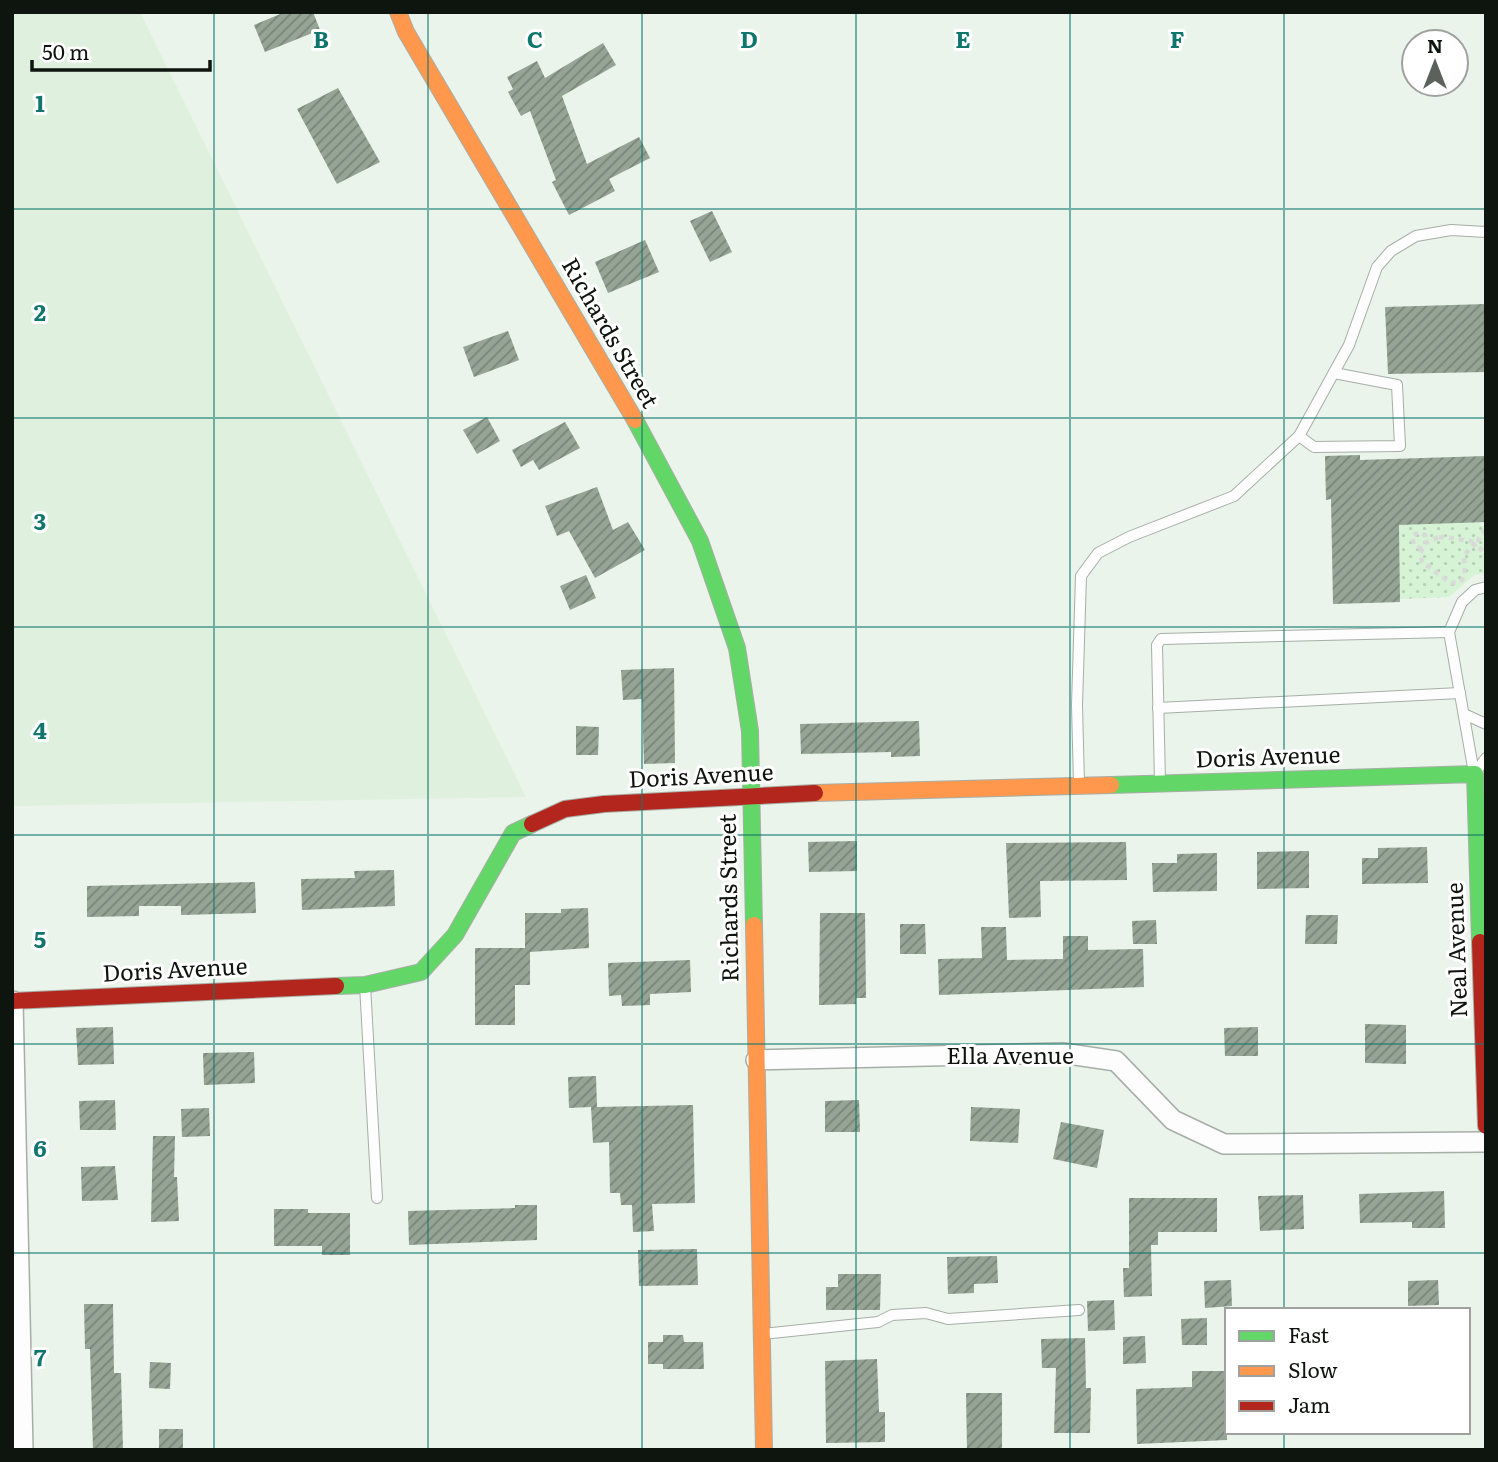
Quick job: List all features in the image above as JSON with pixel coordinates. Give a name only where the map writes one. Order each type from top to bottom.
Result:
[{"type":"street","name":"Richards Street","points":[[398,12],[406,32],[632,415],[700,541],[737,648],[750,731],[764,1450]]},
{"type":"street","name":"Doris Avenue","points":[[13,1001],[365,985],[421,972],[455,935],[513,832],[565,809],[750,795],[1475,774]]},
{"type":"street","name":"Neal Avenue","points":[[1475,774],[1486,1126]]},
{"type":"street","points":[[13,1001],[23,1450]]},
{"type":"street","name":"Ella Avenue","points":[[756,1060],[1062,1053],[1116,1061],[1172,1121],[1224,1144],[1486,1142]]},
{"type":"lane","points":[[1079,785],[1077,705],[1081,576],[1098,553],[1109,547],[1234,496],[1299,436],[1349,345],[1377,267],[1391,251],[1416,236],[1451,230],[1486,232]]},
{"type":"lane","points":[[1299,436],[1314,447],[1400,446],[1397,385],[1334,373]]},
{"type":"lane","points":[[1475,774],[1449,632],[1462,602],[1475,590],[1486,587]]},
{"type":"lane","points":[[1160,783],[1157,645],[1161,639],[1449,632]]},
{"type":"lane","points":[[1158,708],[1460,693]]},
{"type":"lane","points":[[1464,714],[1486,724]]},
{"type":"lane","points":[[1475,774],[1486,758]]},
{"type":"lane","points":[[365,985],[377,1198]]},
{"type":"lane","points":[[762,1334],[878,1322],[892,1315],[926,1313],[948,1319],[1079,1310]]},
{"type":"path","points":[[1464,555],[1486,530]]},
{"type":"path","points":[[1422,549],[1414,545],[1412,536],[1419,532],[1426,535],[1427,541]]},
{"type":"path","points":[[1466,541],[1465,576],[1460,582],[1451,583],[1422,562],[1420,554],[1427,541],[1439,537],[1455,537],[1477,542]]},
{"type":"path","points":[[1477,542],[1480,550],[1486,553]]},
{"type":"shaded area","points":[[12,12],[140,12],[526,797],[12,806]]},
{"type":"shaded area","points":[[1480,522],[1481,526],[1486,526],[1486,573],[1474,575],[1449,597],[1400,599],[1399,525]]},
{"type":"building","points":[[285,12],[313,12],[320,30],[265,52],[254,25]]},
{"type":"building","points":[[603,43],[616,65],[562,96],[587,164],[639,137],[650,158],[609,179],[615,191],[569,215],[552,182],[556,180],[530,111],[521,116],[508,92],[513,89],[507,77],[537,61],[545,78]]},
{"type":"building","points":[[338,88],[380,162],[337,184],[297,109]]},
{"type":"building","points":[[712,211],[732,252],[710,262],[690,221]]},
{"type":"building","points":[[645,240],[659,272],[608,293],[595,262]]},
{"type":"building","points":[[1486,304],[1486,372],[1388,374],[1385,307]]},
{"type":"building","points":[[508,331],[519,360],[474,377],[463,347]]},
{"type":"building","points":[[487,417],[500,441],[477,454],[463,430]]},
{"type":"building","points":[[565,422],[580,448],[539,470],[533,460],[521,467],[512,450]]},
{"type":"building","points":[[1360,455],[1360,460],[1486,456],[1486,522],[1399,525],[1400,602],[1333,604],[1331,499],[1326,500],[1325,456]]},
{"type":"building","points":[[597,487],[613,530],[628,522],[645,550],[595,578],[569,531],[557,536],[545,506]]},
{"type":"building","points":[[586,575],[596,598],[570,610],[560,586]]},
{"type":"building","points":[[674,668],[675,763],[644,764],[642,699],[623,700],[621,670]]},
{"type":"building","points":[[919,721],[920,756],[891,757],[891,752],[801,754],[800,724]]},
{"type":"building","points":[[576,726],[599,727],[598,755],[576,755]]},
{"type":"building","points":[[857,841],[857,871],[809,872],[808,842]]},
{"type":"building","points":[[1126,842],[1127,880],[1040,881],[1041,917],[1009,918],[1006,843]]},
{"type":"building","points":[[1427,847],[1428,883],[1362,884],[1362,858],[1378,858],[1378,848]]},
{"type":"building","points":[[1309,851],[1309,888],[1257,889],[1257,852]]},
{"type":"building","points":[[1217,853],[1217,891],[1153,892],[1152,863],[1177,863],[1177,854]]},
{"type":"building","points":[[394,870],[395,906],[302,910],[301,879],[355,878],[354,871]]},
{"type":"building","points":[[255,882],[256,913],[181,915],[181,906],[139,906],[139,916],[87,917],[87,886]]},
{"type":"building","points":[[588,908],[589,948],[530,952],[530,985],[515,985],[515,1025],[475,1025],[475,948],[525,948],[525,913],[561,913],[561,909]]},
{"type":"building","points":[[820,913],[865,913],[866,998],[856,998],[856,1004],[819,1005]]},
{"type":"building","points":[[1306,915],[1338,915],[1337,944],[1305,944]]},
{"type":"building","points":[[1156,920],[1157,944],[1133,944],[1132,921]]},
{"type":"building","points":[[900,924],[925,924],[926,954],[900,954]]},
{"type":"building","points":[[981,927],[1006,927],[1007,960],[1063,959],[1063,936],[1088,936],[1088,950],[1143,949],[1144,987],[939,995],[938,959],[982,958]]},
{"type":"building","points":[[690,960],[691,992],[650,994],[650,1005],[622,1006],[621,995],[609,996],[608,963]]},
{"type":"building","points":[[1365,1024],[1406,1025],[1406,1064],[1365,1063]]},
{"type":"building","points":[[113,1027],[114,1064],[78,1065],[76,1028]]},
{"type":"building","points":[[1258,1027],[1258,1056],[1225,1056],[1224,1028]]},
{"type":"building","points":[[254,1052],[255,1083],[204,1085],[203,1053]]},
{"type":"building","points":[[596,1076],[597,1107],[693,1105],[695,1203],[652,1204],[654,1231],[633,1232],[632,1205],[621,1205],[620,1193],[610,1193],[609,1142],[593,1143],[591,1107],[569,1108],[568,1077]]},
{"type":"building","points":[[115,1100],[116,1130],[80,1130],[79,1101]]},
{"type":"building","points":[[859,1100],[860,1132],[825,1132],[825,1101]]},
{"type":"building","points":[[971,1107],[1020,1109],[1018,1143],[970,1141]]},
{"type":"building","points":[[209,1108],[210,1136],[182,1137],[181,1109]]},
{"type":"building","points":[[1061,1122],[1104,1130],[1097,1168],[1053,1159]]},
{"type":"building","points":[[153,1136],[175,1136],[174,1177],[177,1177],[179,1221],[151,1222]]},
{"type":"building","points":[[115,1166],[118,1200],[82,1201],[81,1167]]},
{"type":"building","points":[[1444,1191],[1445,1228],[1412,1228],[1412,1222],[1360,1223],[1359,1194]]},
{"type":"building","points":[[1303,1195],[1304,1229],[1260,1231],[1258,1196]]},
{"type":"building","points":[[1129,1198],[1217,1198],[1217,1232],[1158,1232],[1158,1245],[1151,1245],[1152,1296],[1124,1297],[1123,1268],[1129,1268]]},
{"type":"building","points":[[515,1205],[537,1205],[537,1240],[409,1245],[408,1211],[515,1208]]},
{"type":"building","points":[[274,1209],[308,1209],[308,1213],[350,1213],[350,1255],[322,1255],[322,1246],[274,1246]]},
{"type":"building","points":[[697,1249],[698,1285],[639,1286],[638,1250]]},
{"type":"building","points":[[997,1256],[998,1283],[974,1284],[974,1293],[948,1294],[947,1257]]},
{"type":"building","points":[[838,1274],[881,1274],[880,1310],[826,1310],[826,1287],[838,1287]]},
{"type":"building","points":[[1231,1280],[1232,1306],[1205,1308],[1204,1281]]},
{"type":"building","points":[[1438,1280],[1439,1305],[1408,1306],[1408,1281]]},
{"type":"building","points":[[1114,1300],[1115,1330],[1088,1331],[1087,1301]]},
{"type":"building","points":[[84,1304],[113,1304],[114,1373],[121,1373],[123,1450],[93,1450],[90,1349],[85,1349]]},
{"type":"building","points":[[1207,1318],[1207,1345],[1182,1345],[1181,1319]]},
{"type":"building","points":[[663,1335],[683,1335],[684,1342],[703,1342],[704,1369],[663,1369],[663,1364],[648,1364],[648,1342],[663,1342]]},
{"type":"building","points":[[1145,1336],[1146,1363],[1123,1364],[1123,1337]]},
{"type":"building","points":[[1085,1338],[1086,1388],[1091,1388],[1090,1433],[1054,1433],[1056,1368],[1042,1368],[1041,1339]]},
{"type":"building","points":[[877,1359],[879,1412],[885,1412],[885,1442],[826,1443],[825,1361]]},
{"type":"building","points":[[150,1362],[171,1363],[170,1389],[149,1388]]},
{"type":"building","points":[[1192,1371],[1225,1371],[1227,1440],[1137,1444],[1136,1389],[1192,1387]]},
{"type":"building","points":[[966,1393],[1002,1393],[1002,1450],[967,1450]]},
{"type":"building","points":[[159,1429],[183,1429],[183,1450],[159,1450]]},
{"type":"traffic: fast","points":[[635,420],[700,541],[737,648],[750,731],[754,925]]},
{"type":"traffic: fast","points":[[1111,785],[1475,774],[1480,942]]},
{"type":"traffic: fast","points":[[336,986],[365,985],[421,972],[455,935],[513,833],[532,824]]},
{"type":"traffic: slow","points":[[398,12],[406,32],[635,420]]},
{"type":"traffic: slow","points":[[815,793],[1111,785]]},
{"type":"traffic: slow","points":[[754,925],[764,1450]]},
{"type":"traffic: jam","points":[[532,824],[565,809],[604,804],[815,793]]},
{"type":"traffic: jam","points":[[1480,942],[1486,1126]]},
{"type":"traffic: jam","points":[[12,1001],[336,986]]}]
